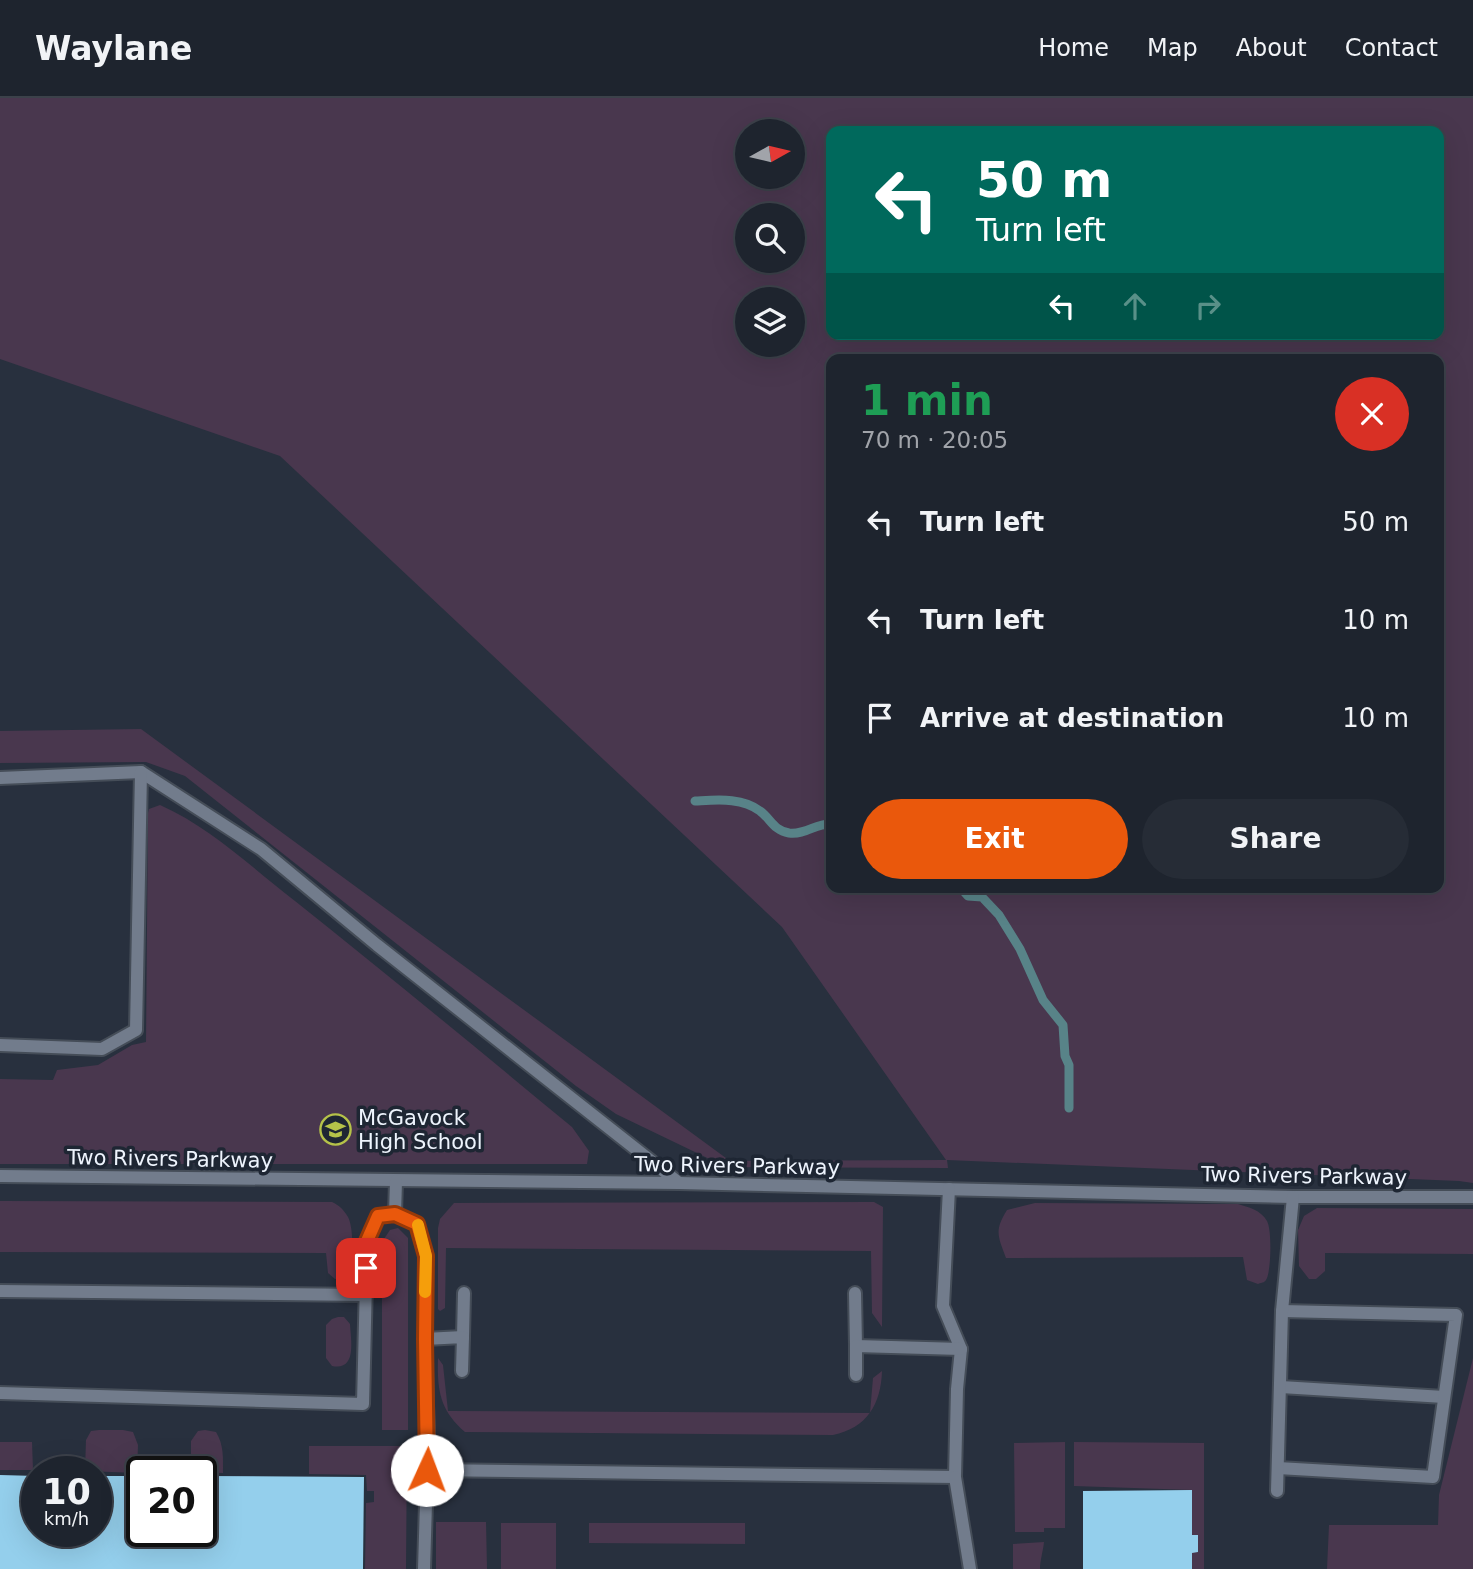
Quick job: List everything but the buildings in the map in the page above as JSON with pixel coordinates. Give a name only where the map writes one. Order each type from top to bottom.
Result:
[{"type":"lane","points":[[0,1045],[102,1049],[136,1030],[141,772]]},
{"type":"lane","points":[[0,778],[141,772],[261,849],[377,946],[679,1183]]},
{"type":"lane","name":"Two Rivers Parkway","points":[[0,1176],[679,1183],[1293,1198],[1473,1196]]},
{"type":"lane","points":[[395,1214],[396,1181]]},
{"type":"lane","points":[[949,1189],[943,1306],[961,1349],[957,1389],[955,1477],[970,1569]]},
{"type":"lane","points":[[1277,1491],[1282,1311],[1293,1198]]},
{"type":"lane","points":[[0,1393],[363,1404],[367,1241],[378,1216],[395,1214],[417,1224],[426,1256],[427,1470],[424,1569]]},
{"type":"lane","points":[[0,1291],[366,1295]]},
{"type":"lane","points":[[462,1371],[464,1293]]},
{"type":"lane","points":[[855,1293],[856,1375]]},
{"type":"lane","points":[[1278,1468],[1433,1477],[1456,1315],[1282,1311]]},
{"type":"lane","points":[[425,1339],[463,1337]]},
{"type":"lane","points":[[856,1346],[961,1349]]},
{"type":"lane","points":[[1281,1387],[1444,1397]]},
{"type":"lane","points":[[427,1470],[955,1477]]},
{"type":"shaded area","points":[[0,98],[1473,98],[1473,1183],[947,1160],[948,1168],[726,1167],[616,1114],[576,1086],[185,776],[146,762],[0,763],[0,731],[141,729],[730,1161],[946,1160],[782,927],[280,456],[0,359]]},
{"type":"shaded area","points":[[160,805],[196,825],[230,849],[572,1127],[589,1151],[587,1164],[0,1164],[0,1079],[53,1080],[57,1070],[98,1065],[132,1045],[146,1042],[148,813],[149,809]]},
{"type":"shaded area","points":[[0,1201],[332,1202],[343,1210],[350,1222],[351,1265],[347,1277],[335,1279],[328,1273],[326,1253],[0,1252]]},
{"type":"shaded area","points":[[874,1202],[883,1207],[882,1327],[872,1313],[871,1251],[446,1248],[445,1308],[440,1311],[438,1309],[438,1228],[440,1219],[454,1203]]},
{"type":"shaded area","points":[[1035,1203],[1246,1206],[1261,1214],[1269,1226],[1267,1278],[1265,1282],[1258,1284],[1247,1280],[1243,1257],[1006,1258],[999,1234],[1003,1217],[1007,1210]]},
{"type":"shaded area","points":[[1317,1208],[1473,1209],[1473,1254],[1325,1253],[1325,1271],[1316,1279],[1309,1279],[1299,1266],[1298,1230],[1304,1216]]},
{"type":"shaded area","points":[[398,1228],[408,1238],[408,1430],[382,1430],[382,1242],[390,1230]]},
{"type":"shaded area","points":[[338,1317],[344,1317],[350,1324],[351,1353],[346,1364],[332,1366],[326,1358],[326,1325]]},
{"type":"shaded area","points":[[438,1358],[443,1365],[448,1411],[870,1413],[855,1427],[833,1435],[465,1432],[445,1408],[438,1380]]},
{"type":"shaded area","points":[[1473,1358],[1473,1569],[1327,1569],[1329,1525],[1438,1525],[1439,1495]]},
{"type":"shaded area","points":[[882,1371],[879,1394],[870,1412],[873,1378]]},
{"type":"shaded area","points":[[91,1431],[133,1432],[138,1445],[138,1456],[126,1456],[126,1473],[112,1472],[112,1456],[85,1456],[86,1440]]},
{"type":"shaded area","points":[[198,1431],[216,1432],[219,1437],[223,1452],[223,1473],[217,1473],[217,1456],[191,1456],[191,1441]]},
{"type":"shaded area","points":[[0,1442],[32,1442],[32,1456],[21,1456],[21,1470],[0,1470]]},
{"type":"shaded area","points":[[1065,1442],[1065,1528],[1044,1528],[1044,1532],[1015,1532],[1014,1443]]},
{"type":"shaded area","points":[[1074,1442],[1204,1443],[1204,1569],[1192,1569],[1192,1553],[1198,1535],[1192,1535],[1192,1490],[1074,1486]]},
{"type":"shaded area","points":[[309,1446],[407,1446],[406,1569],[365,1569],[366,1503],[374,1502],[374,1491],[367,1491],[366,1475],[309,1474]]},
{"type":"shaded area","points":[[436,1522],[486,1522],[487,1569],[436,1569]]},
{"type":"shaded area","points":[[501,1523],[556,1523],[556,1569],[501,1569]]},
{"type":"shaded area","points":[[589,1523],[745,1523],[745,1544],[589,1543]]},
{"type":"shaded area","points":[[1044,1542],[1040,1569],[1013,1569],[1013,1544]]},
{"type":"waterway","points":[[695,801],[729,800],[745,803],[760,811],[776,827],[789,833],[826,824]]},
{"type":"waterway","points":[[965,893],[968,896],[982,897],[999,915],[1020,949],[1043,1000],[1063,1025],[1065,1056],[1069,1065],[1069,1108]]},
{"type":"slow traffic","points":[[418,1225],[426,1256],[425,1292]]},
{"type":"place","name":"McGavock High School","points":[[335,1130]]},
{"type":"route","points":[[366,1268],[367,1241],[378,1216],[395,1214],[417,1224],[426,1256],[427,1470]]}]
